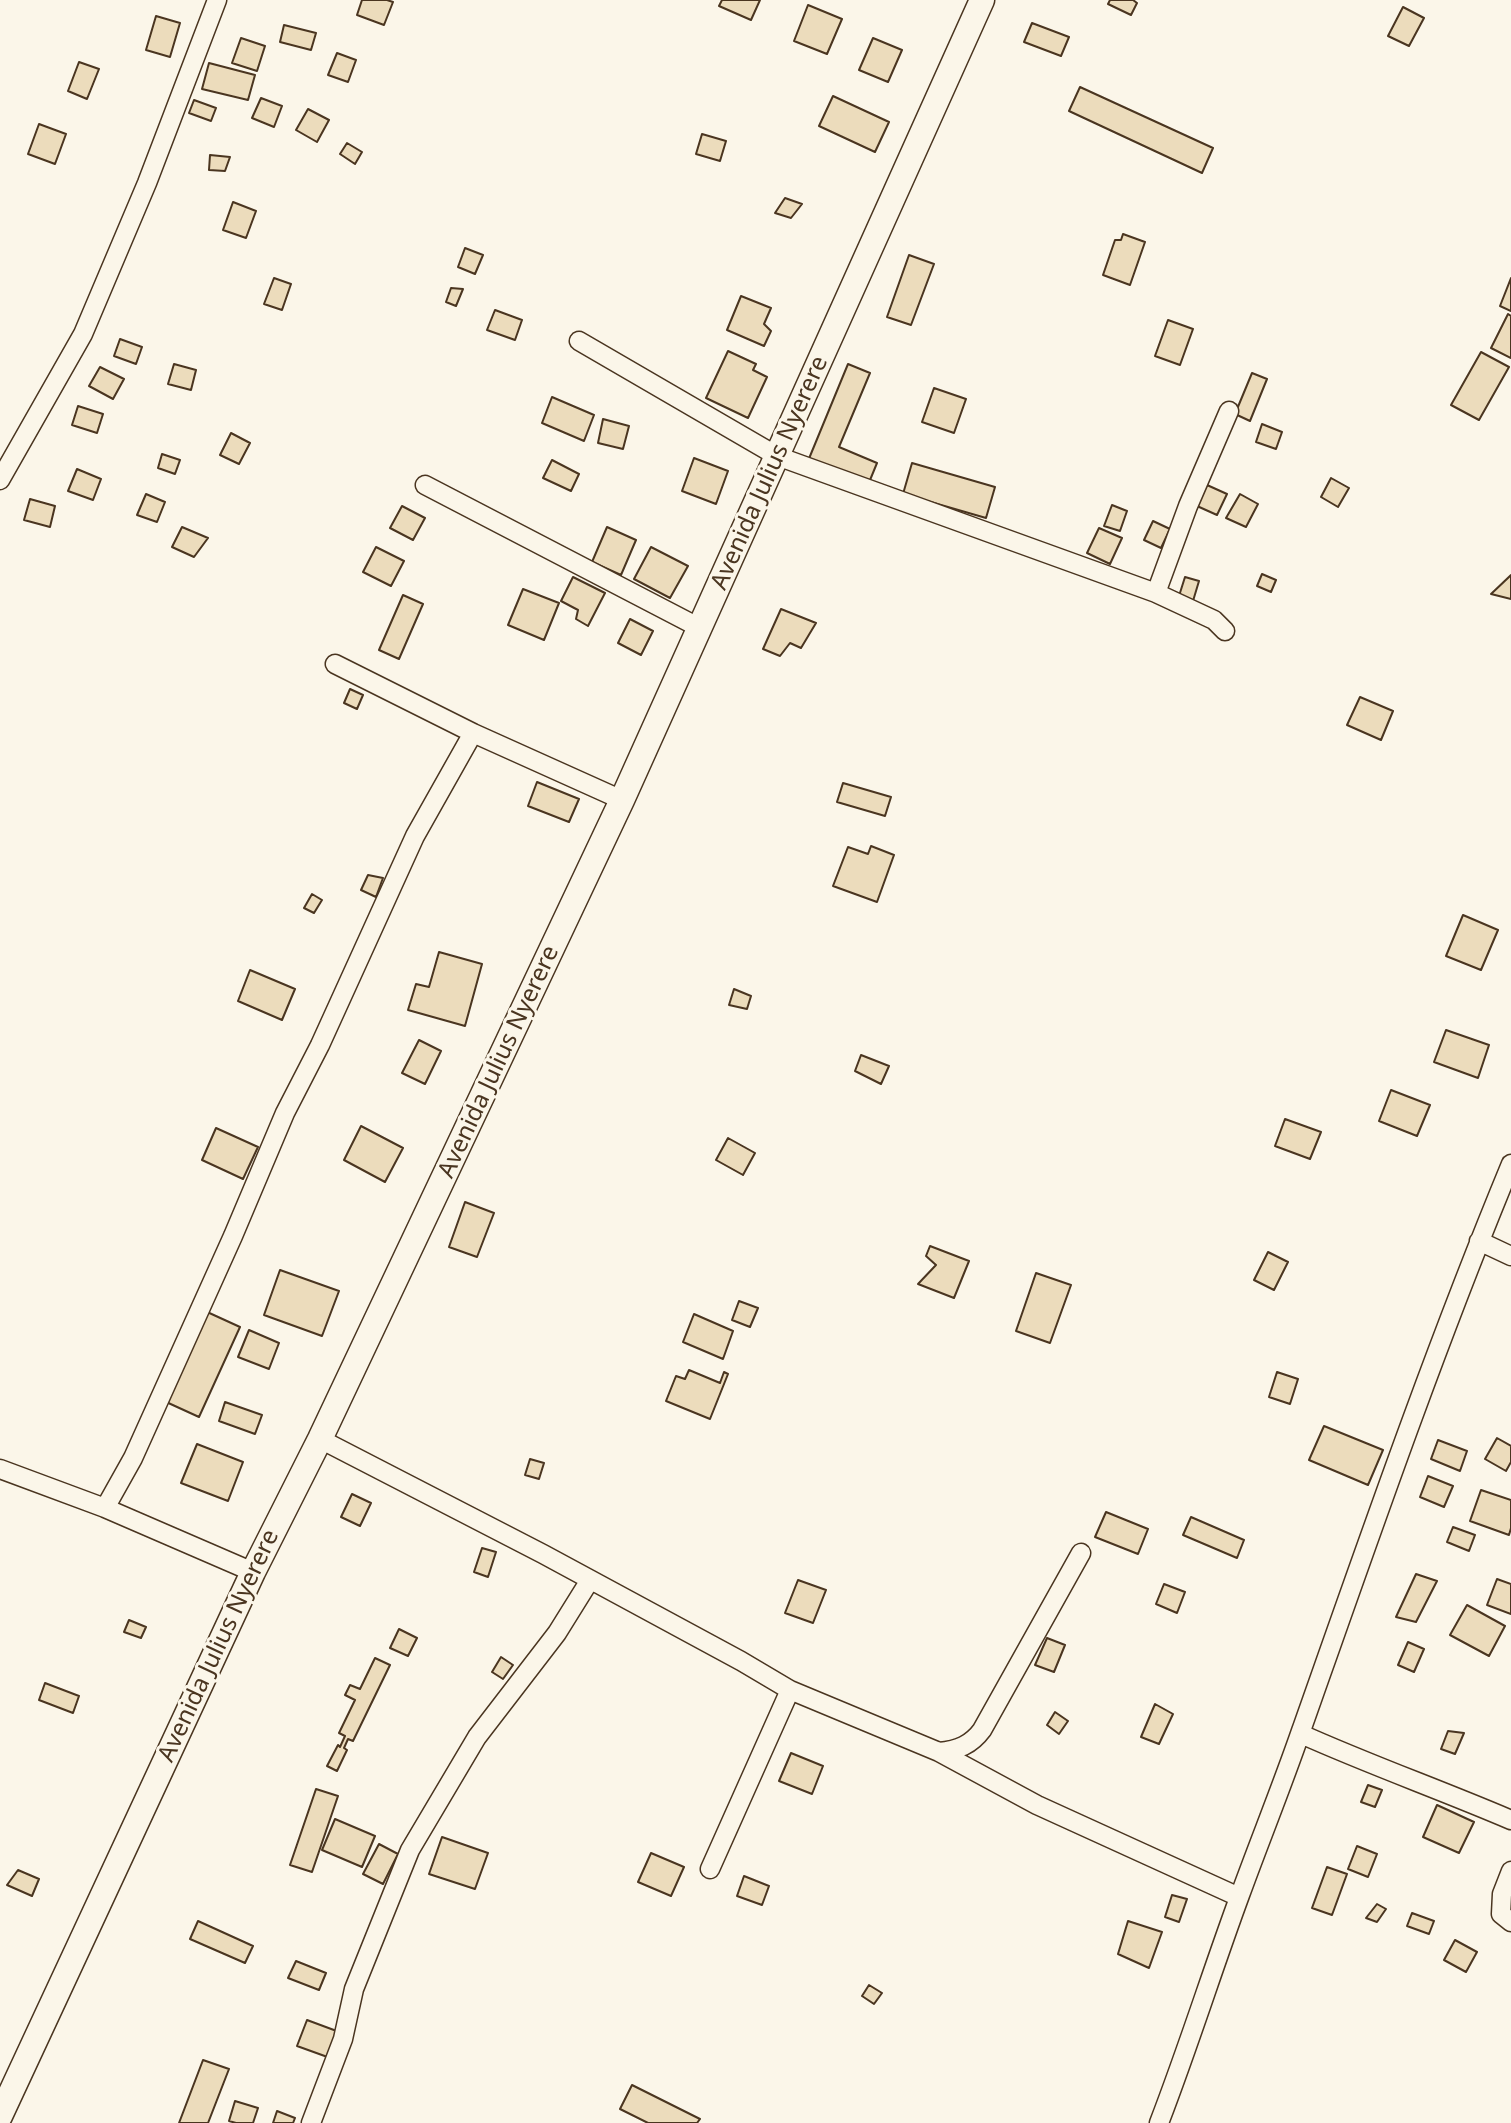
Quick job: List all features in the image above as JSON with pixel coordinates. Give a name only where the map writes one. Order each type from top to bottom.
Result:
[{"type":"street","points":[[0,480],[83,334],[147,183],[217,0]]},
{"type":"street","name":"Avenida Julius Nyerere","points":[[0,2116],[253,1572],[320,1439],[622,800],[982,0]]},
{"type":"street","points":[[579,341],[777,456],[1156,593],[1214,620],[1225,631]]},
{"type":"street","points":[[1156,593],[1188,506],[1229,411]]},
{"type":"street","points":[[425,485],[700,628]]},
{"type":"street","points":[[335,664],[473,733],[622,800]]},
{"type":"street","points":[[105,1508],[133,1458],[285,1113],[320,1045],[415,836],[473,733]]},
{"type":"street","points":[[1159,2123],[1301,1734],[1348,1593],[1479,1241],[1511,1164]]},
{"type":"street","points":[[1479,1241],[1511,1256]]},
{"type":"street","points":[[320,1439],[446,1503],[790,1690],[939,1752],[1037,1805],[1239,1897]]},
{"type":"street","points":[[0,1469],[105,1508],[253,1572]]},
{"type":"street","points":[[939,1752],[974,1741],[982,1730],[1081,1553]]},
{"type":"street","points":[[311,2123],[343,2039],[354,1989],[410,1850],[477,1737],[557,1633],[590,1580]]},
{"type":"street","points":[[710,1869],[790,1690]]},
{"type":"street","points":[[1301,1734],[1360,1761],[1511,1820]]},
{"type":"street","points":[[1511,1871],[1500,1906],[1501,1914],[1511,1922]]},
{"type":"building","points":[[362,0],[393,2],[384,25],[357,15]]},
{"type":"building","points":[[722,0],[760,0],[751,20],[719,6]]},
{"type":"building","points":[[1110,0],[1133,0],[1137,3],[1131,15],[1108,4]]},
{"type":"building","points":[[808,5],[842,19],[827,54],[794,41]]},
{"type":"building","points":[[1403,7],[1424,18],[1409,46],[1388,36]]},
{"type":"building","points":[[156,16],[180,23],[170,57],[146,50]]},
{"type":"building","points":[[1032,23],[1069,37],[1061,56],[1024,42]]},
{"type":"building","points":[[284,25],[316,33],[311,50],[280,42]]},
{"type":"building","points":[[241,38],[265,46],[257,71],[232,63]]},
{"type":"building","points":[[873,38],[902,50],[888,82],[859,70]]},
{"type":"building","points":[[337,53],[356,60],[348,82],[328,75]]},
{"type":"building","points":[[79,62],[99,69],[87,99],[68,91]]},
{"type":"building","points":[[209,63],[255,75],[248,100],[202,89]]},
{"type":"building","points":[[1080,87],[1213,148],[1202,173],[1069,111]]},
{"type":"building","points":[[833,96],[889,122],[875,152],[819,126]]},
{"type":"building","points":[[261,98],[282,106],[274,127],[252,118]]},
{"type":"building","points":[[194,100],[216,108],[211,121],[189,113]]},
{"type":"building","points":[[308,109],[329,120],[317,142],[296,130]]},
{"type":"building","points":[[39,124],[66,134],[55,164],[28,154]]},
{"type":"building","points":[[702,134],[726,141],[720,161],[696,154]]},
{"type":"building","points":[[347,143],[362,152],[355,164],[340,154]]},
{"type":"building","points":[[210,155],[230,157],[225,171],[209,170]]},
{"type":"building","points":[[785,198],[802,204],[791,218],[775,213]]},
{"type":"building","points":[[233,202],[256,211],[246,238],[223,230]]},
{"type":"building","points":[[1123,234],[1145,242],[1130,285],[1103,275],[1115,240],[1121,240]]},
{"type":"building","points":[[465,248],[483,255],[475,274],[458,267]]},
{"type":"building","points":[[909,255],[934,264],[911,325],[887,317]]},
{"type":"building","points":[[274,278],[291,284],[282,310],[264,304]]},
{"type":"building","points":[[1511,278],[1511,311],[1500,306]]},
{"type":"building","points":[[451,288],[463,289],[456,306],[446,302]]},
{"type":"building","points":[[741,296],[771,308],[764,324],[771,331],[764,346],[727,330]]},
{"type":"building","points":[[495,310],[522,320],[515,340],[487,330]]},
{"type":"building","points":[[1508,314],[1511,316],[1511,358],[1491,348]]},
{"type":"building","points":[[1168,320],[1193,329],[1180,365],[1155,356]]},
{"type":"building","points":[[120,339],[142,347],[136,364],[114,356]]},
{"type":"building","points":[[728,351],[756,364],[753,370],[767,377],[748,418],[706,398]]},
{"type":"building","points":[[1481,352],[1509,367],[1479,420],[1451,405]]},
{"type":"building","points":[[174,364],[196,370],[191,390],[168,384]]},
{"type":"building","points":[[848,364],[870,373],[839,447],[877,463],[868,485],[808,461]]},
{"type":"building","points":[[100,367],[124,379],[113,399],[89,386]]},
{"type":"building","points":[[1252,373],[1267,379],[1250,421],[1235,414]]},
{"type":"building","points":[[934,388],[966,399],[954,433],[922,422]]},
{"type":"building","points":[[552,397],[594,415],[584,441],[542,423]]},
{"type":"building","points":[[78,406],[103,414],[97,433],[72,425]]},
{"type":"building","points":[[603,419],[629,426],[623,449],[598,443]]},
{"type":"building","points":[[1262,424],[1282,432],[1276,449],[1256,442]]},
{"type":"building","points":[[231,433],[250,443],[239,464],[220,455]]},
{"type":"building","points":[[162,454],[180,460],[175,474],[158,468]]},
{"type":"building","points":[[694,458],[728,471],[716,504],[682,491]]},
{"type":"building","points":[[552,460],[579,474],[571,491],[543,478]]},
{"type":"building","points":[[912,463],[995,487],[986,518],[903,494]]},
{"type":"building","points":[[77,469],[101,479],[93,500],[68,491]]},
{"type":"building","points":[[1331,478],[1349,488],[1338,507],[1321,497]]},
{"type":"building","points":[[1207,485],[1227,494],[1217,515],[1197,506]]},
{"type":"building","points":[[146,494],[165,502],[157,522],[137,515]]},
{"type":"building","points":[[1240,494],[1258,504],[1246,527],[1226,518]]},
{"type":"building","points":[[30,499],[55,506],[50,527],[24,520]]},
{"type":"building","points":[[1112,505],[1127,511],[1120,531],[1104,526]]},
{"type":"building","points":[[402,506],[425,518],[413,540],[390,528]]},
{"type":"building","points":[[1153,521],[1170,529],[1161,548],[1144,540]]},
{"type":"building","points":[[182,527],[208,538],[194,557],[172,547]]},
{"type":"building","points":[[607,527],[636,540],[621,575],[592,562]]},
{"type":"building","points":[[1099,528],[1122,538],[1110,564],[1087,553]]},
{"type":"building","points":[[376,547],[404,561],[391,586],[363,572]]},
{"type":"building","points":[[651,547],[688,566],[670,598],[634,579]]},
{"type":"building","points":[[1262,574],[1276,580],[1271,592],[1257,586]]},
{"type":"building","points":[[1511,575],[1511,599],[1491,594]]},
{"type":"building","points":[[573,577],[605,593],[588,626],[576,619],[578,610],[561,601]]},
{"type":"building","points":[[1185,577],[1199,581],[1193,601],[1179,596]]},
{"type":"building","points":[[523,589],[559,603],[544,640],[508,625]]},
{"type":"building","points":[[403,595],[423,604],[399,659],[379,650]]},
{"type":"building","points":[[781,609],[816,623],[801,648],[790,643],[780,656],[763,649]]},
{"type":"building","points":[[630,619],[653,631],[641,655],[618,643]]},
{"type":"building","points":[[350,689],[363,695],[357,709],[344,703]]},
{"type":"building","points":[[1360,697],[1393,711],[1381,740],[1347,725]]},
{"type":"building","points":[[537,782],[579,799],[569,822],[528,806]]},
{"type":"building","points":[[843,783],[891,797],[885,816],[837,802]]},
{"type":"building","points":[[871,846],[894,855],[877,902],[833,886],[848,847],[868,854]]},
{"type":"building","points":[[368,875],[383,878],[376,897],[361,890]]},
{"type":"building","points":[[312,894],[322,900],[314,913],[304,908]]},
{"type":"building","points":[[1463,915],[1498,930],[1481,970],[1446,956]]},
{"type":"building","points":[[439,952],[482,964],[465,1026],[408,1010],[416,984],[429,987]]},
{"type":"building","points":[[250,970],[295,989],[282,1020],[238,1001]]},
{"type":"building","points":[[734,989],[751,996],[747,1009],[729,1005]]},
{"type":"building","points":[[1446,1030],[1489,1045],[1478,1078],[1434,1062]]},
{"type":"building","points":[[419,1040],[441,1051],[425,1084],[402,1073]]},
{"type":"building","points":[[861,1055],[889,1066],[881,1084],[855,1071]]},
{"type":"building","points":[[1391,1090],[1430,1105],[1417,1136],[1379,1121]]},
{"type":"building","points":[[1285,1119],[1321,1132],[1310,1159],[1275,1146]]},
{"type":"building","points":[[361,1126],[403,1148],[385,1182],[344,1160]]},
{"type":"building","points":[[216,1128],[258,1147],[243,1179],[202,1160]]},
{"type":"building","points":[[728,1138],[755,1153],[743,1175],[716,1160]]},
{"type":"building","points":[[465,1202],[494,1213],[477,1257],[449,1247]]},
{"type":"building","points":[[930,1246],[969,1261],[954,1298],[918,1284],[936,1265],[926,1256]]},
{"type":"building","points":[[1268,1252],[1288,1262],[1274,1290],[1254,1280]]},
{"type":"building","points":[[280,1270],[339,1291],[322,1336],[264,1315]]},
{"type":"building","points":[[1036,1273],[1071,1285],[1050,1343],[1016,1331]]},
{"type":"building","points":[[739,1301],[758,1308],[750,1327],[732,1320]]},
{"type":"building","points":[[205,1311],[240,1327],[199,1417],[164,1401]]},
{"type":"building","points":[[694,1314],[733,1331],[723,1359],[683,1342]]},
{"type":"building","points":[[249,1330],[279,1343],[269,1369],[238,1357]]},
{"type":"building","points":[[689,1370],[720,1383],[724,1372],[728,1374],[710,1419],[666,1401],[676,1376],[685,1379]]},
{"type":"building","points":[[1277,1372],[1298,1379],[1290,1404],[1269,1397]]},
{"type":"building","points":[[225,1402],[262,1415],[255,1434],[219,1421]]},
{"type":"building","points":[[1324,1426],[1383,1450],[1368,1485],[1309,1460]]},
{"type":"building","points":[[1497,1438],[1511,1446],[1511,1462],[1506,1471],[1485,1459]]},
{"type":"building","points":[[1438,1440],[1467,1451],[1460,1471],[1431,1459]]},
{"type":"building","points":[[197,1444],[243,1462],[228,1501],[181,1483]]},
{"type":"building","points":[[530,1459],[544,1463],[539,1479],[525,1475]]},
{"type":"building","points":[[1428,1476],[1453,1486],[1444,1507],[1420,1497]]},
{"type":"building","points":[[1481,1490],[1511,1500],[1509,1535],[1470,1521]]},
{"type":"building","points":[[352,1494],[371,1503],[360,1526],[341,1517]]},
{"type":"building","points":[[1106,1512],[1148,1529],[1138,1554],[1095,1537]]},
{"type":"building","points":[[1191,1517],[1244,1540],[1237,1558],[1183,1535]]},
{"type":"building","points":[[1453,1527],[1475,1535],[1469,1551],[1447,1542]]},
{"type":"building","points":[[482,1548],[496,1552],[488,1577],[474,1572]]},
{"type":"building","points":[[1416,1574],[1437,1581],[1416,1622],[1396,1617]]},
{"type":"building","points":[[1497,1579],[1511,1584],[1511,1614],[1487,1605]]},
{"type":"building","points":[[798,1580],[826,1590],[813,1623],[785,1613]]},
{"type":"building","points":[[1164,1584],[1185,1592],[1177,1613],[1156,1604]]},
{"type":"building","points":[[1467,1605],[1505,1626],[1489,1656],[1450,1635]]},
{"type":"building","points":[[129,1620],[146,1627],[141,1638],[124,1632]]},
{"type":"building","points":[[399,1629],[417,1638],[408,1656],[390,1648]]},
{"type":"building","points":[[1047,1638],[1065,1645],[1054,1672],[1035,1665]]},
{"type":"building","points":[[1408,1642],[1424,1649],[1414,1672],[1398,1665]]},
{"type":"building","points":[[501,1657],[513,1665],[503,1679],[492,1672]]},
{"type":"building","points":[[375,1658],[390,1665],[353,1741],[348,1739],[344,1748],[347,1750],[337,1771],[327,1766],[345,1736],[339,1733],[355,1700],[345,1695],[350,1685],[360,1689]]},
{"type":"building","points":[[45,1683],[79,1696],[73,1713],[39,1700]]},
{"type":"building","points":[[1155,1704],[1173,1714],[1159,1744],[1141,1737]]},
{"type":"building","points":[[1055,1712],[1068,1721],[1059,1734],[1047,1725]]},
{"type":"building","points":[[1448,1731],[1464,1733],[1455,1754],[1441,1749]]},
{"type":"building","points":[[791,1753],[823,1766],[812,1794],[779,1781]]},
{"type":"building","points":[[1368,1785],[1382,1790],[1375,1807],[1361,1802]]},
{"type":"building","points":[[316,1789],[338,1796],[312,1872],[290,1865]]},
{"type":"building","points":[[1437,1805],[1474,1822],[1459,1853],[1423,1837]]},
{"type":"building","points":[[335,1819],[375,1836],[362,1867],[322,1850]]},
{"type":"building","points":[[442,1837],[488,1853],[475,1889],[429,1874]]},
{"type":"building","points":[[379,1844],[398,1854],[383,1884],[363,1874]]},
{"type":"building","points":[[1357,1846],[1377,1854],[1368,1877],[1348,1869]]},
{"type":"building","points":[[651,1853],[684,1867],[671,1896],[638,1882]]},
{"type":"building","points":[[1327,1867],[1347,1874],[1332,1915],[1312,1908]]},
{"type":"building","points":[[18,1870],[39,1879],[32,1896],[7,1885]]},
{"type":"building","points":[[744,1876],[769,1886],[762,1905],[737,1896]]},
{"type":"building","points":[[1172,1895],[1187,1899],[1179,1922],[1165,1917]]},
{"type":"building","points":[[1377,1904],[1386,1909],[1377,1922],[1366,1918]]},
{"type":"building","points":[[1412,1913],[1434,1921],[1429,1934],[1407,1926]]},
{"type":"building","points":[[198,1921],[253,1946],[245,1963],[190,1939]]},
{"type":"building","points":[[1128,1921],[1162,1932],[1149,1968],[1118,1954]]},
{"type":"building","points":[[1455,1940],[1477,1952],[1466,1972],[1444,1960]]},
{"type":"building","points":[[296,1961],[326,1973],[319,1990],[288,1978]]},
{"type":"building","points":[[869,1985],[882,1993],[874,2004],[862,1996]]},
{"type":"building","points":[[307,2020],[342,2033],[333,2059],[297,2046]]},
{"type":"building","points":[[203,2060],[229,2069],[208,2123],[179,2123]]},
{"type":"building","points":[[632,2085],[700,2119],[697,2123],[648,2123],[620,2109]]},
{"type":"building","points":[[235,2101],[258,2108],[253,2123],[229,2121]]},
{"type":"building","points":[[277,2111],[295,2118],[293,2123],[273,2123]]}]
